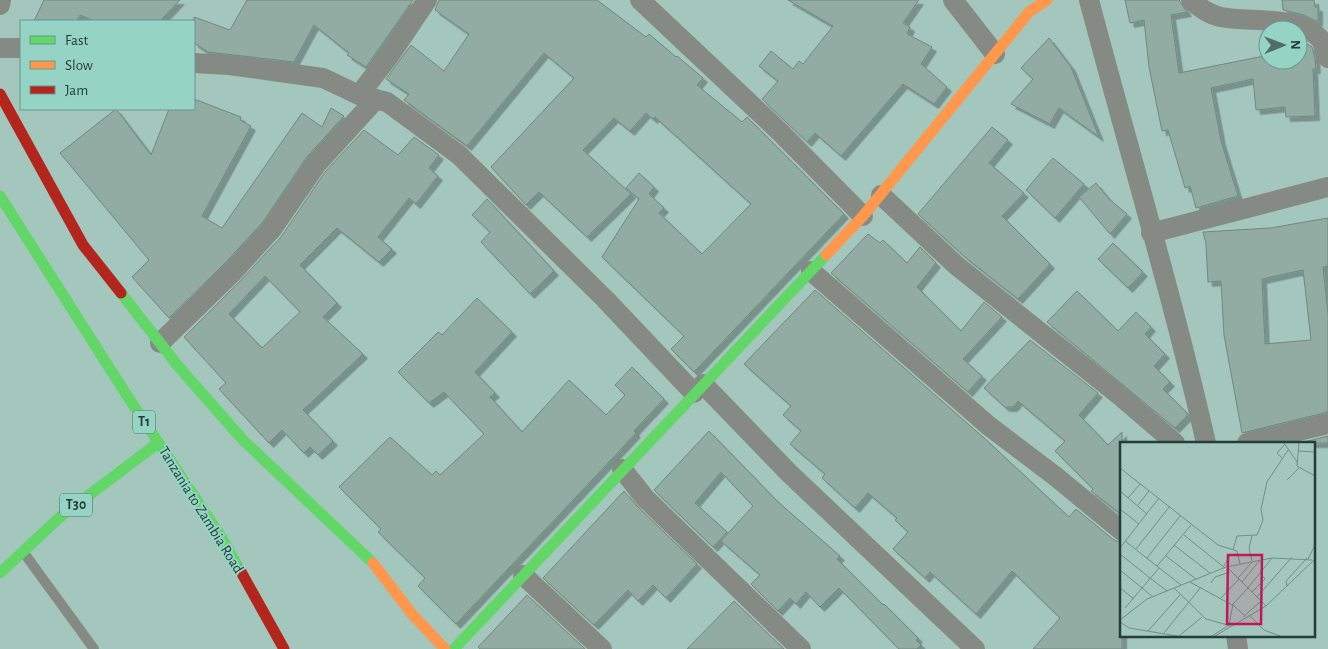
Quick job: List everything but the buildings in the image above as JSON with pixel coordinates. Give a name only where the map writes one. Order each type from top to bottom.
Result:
[{"type":"main road","points":[[454,649],[698,388],[864,216],[1029,12],[1047,0]]},
{"type":"main road","points":[[0,94],[83,245],[160,344],[242,439],[368,557],[412,614],[446,649]]},
{"type":"main road","name":"Tanzania to Zambia Road","points":[[0,196],[158,443],[220,535],[284,649]]},
{"type":"main road","name":"T30","points":[[0,573],[22,550],[60,517],[158,443]]},
{"type":"street","points":[[0,5],[1,0]]},
{"type":"street","points":[[160,344],[233,272],[272,229],[316,165],[367,97],[390,55],[427,0]]},
{"type":"street","points":[[640,0],[786,138],[864,216]]},
{"type":"street","points":[[953,0],[994,54]]},
{"type":"street","points":[[1089,0],[1151,233],[1179,325],[1206,442]]},
{"type":"street","points":[[1191,0],[1204,12],[1221,17],[1273,20],[1308,29],[1321,41],[1328,58]]},
{"type":"street","points":[[0,48],[20,48]]},
{"type":"street","points":[[195,63],[229,65],[323,78],[367,97],[387,102],[459,154],[698,388],[796,479],[962,645]]},
{"type":"street","points":[[1151,233],[1328,187]]},
{"type":"street","points":[[880,196],[957,266],[1119,395],[1174,442]]},
{"type":"street","points":[[810,271],[989,426],[1120,528]]},
{"type":"street","points":[[1251,442],[1328,424]]},
{"type":"street","points":[[622,469],[645,498],[800,649]]},
{"type":"street","points":[[523,575],[602,649]]},
{"type":"street","points":[[1236,636],[1238,649]]},
{"type":"lane","points":[[22,550],[94,649]]},
{"type":"traffic: fast","points":[[0,196],[126,394],[220,535],[240,570]]},
{"type":"traffic: fast","points":[[454,649],[826,255]]},
{"type":"traffic: fast","points":[[121,293],[178,366],[242,439],[373,563]]},
{"type":"traffic: fast","points":[[0,573],[60,517],[158,443]]},
{"type":"traffic: slow","points":[[826,255],[863,216],[1029,12],[1047,0]]},
{"type":"traffic: slow","points":[[373,563],[412,614],[445,649]]},
{"type":"traffic: jam","points":[[0,94],[83,245],[121,293]]},
{"type":"traffic: jam","points":[[240,570],[284,649]]}]
